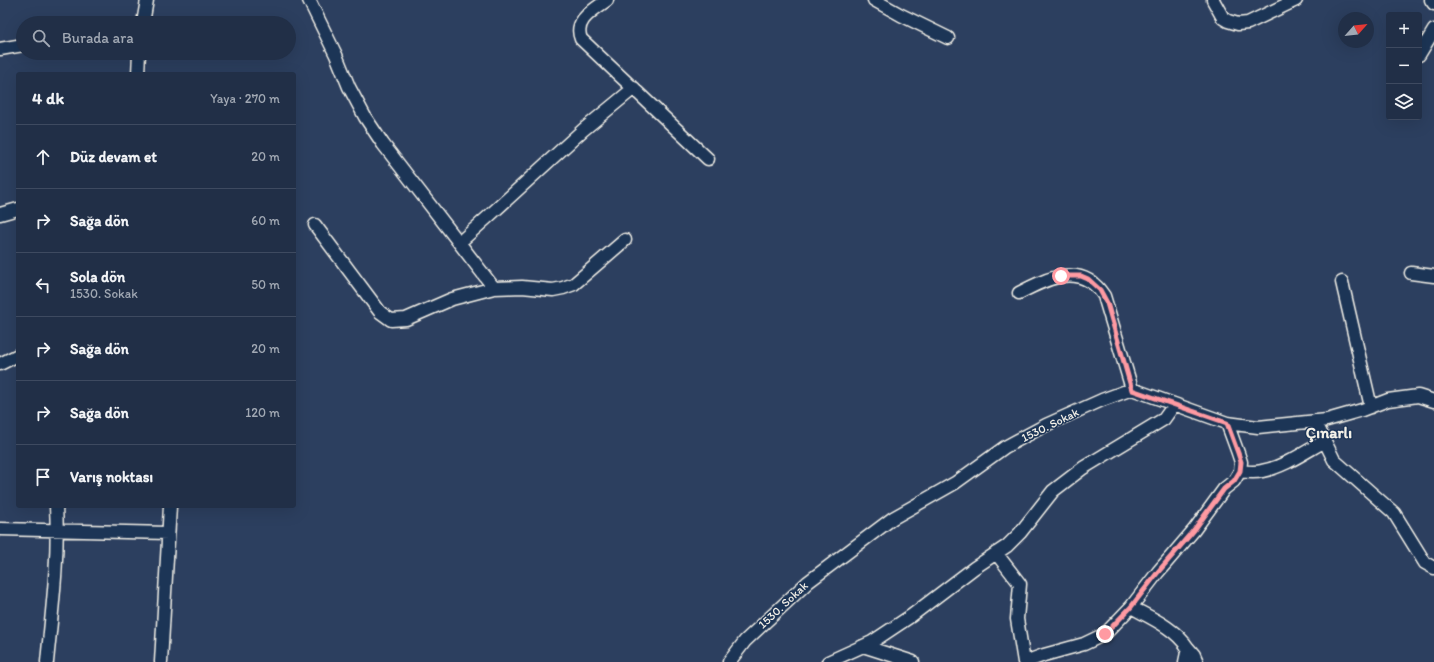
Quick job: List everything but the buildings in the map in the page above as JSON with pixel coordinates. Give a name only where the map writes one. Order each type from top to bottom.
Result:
[{"type":"street","points":[[142,16],[147,0]]},
{"type":"street","points":[[309,0],[336,55],[349,87],[365,117],[383,144],[494,288]]},
{"type":"street","points":[[607,0],[582,21],[579,26],[581,39],[708,159]]},
{"type":"street","points":[[874,0],[948,38]]},
{"type":"street","points":[[1213,0],[1223,18],[1238,24],[1248,23],[1296,0]]},
{"type":"street","points":[[1431,0],[1434,4]]},
{"type":"street","points":[[1422,50],[1434,30]]},
{"type":"street","points":[[0,49],[16,46]]},
{"type":"street","points":[[138,72],[139,60]]},
{"type":"street","points":[[460,242],[583,130],[634,88]]},
{"type":"street","points":[[0,214],[16,210]]},
{"type":"street","points":[[315,225],[380,312],[391,320],[406,318],[452,299],[494,288],[522,287],[553,290],[569,286],[574,284],[625,240]]},
{"type":"street","points":[[1411,273],[1434,276]]},
{"type":"street","points":[[1019,293],[1052,278],[1061,276],[1081,276],[1095,284],[1104,296],[1132,390],[1227,423],[1258,427],[1327,420],[1371,407],[1388,400],[1418,396],[1434,401]]},
{"type":"street","points":[[1342,282],[1371,407]]},
{"type":"street","points":[[0,364],[16,355]]},
{"type":"street","name":"1530. Sokak","points":[[729,662],[745,641],[808,582],[893,518],[955,484],[1005,447],[1046,425],[1102,400],[1132,390]]},
{"type":"street","points":[[828,662],[872,642],[911,616],[974,568],[1007,546],[1020,533],[1053,491],[1083,468],[1164,419],[1174,405]]},
{"type":"street","points":[[1315,421],[1334,460],[1394,513],[1425,563],[1434,568]]},
{"type":"street","points":[[996,553],[1020,584],[1017,619],[1025,662],[1084,644],[1105,634],[1131,607],[1158,572],[1194,530],[1224,489],[1234,481],[1240,471],[1241,462],[1227,423]]},
{"type":"street","points":[[1240,471],[1261,472],[1286,462],[1325,441]]},
{"type":"street","points":[[47,662],[55,579],[57,530],[56,508]]},
{"type":"street","points":[[161,662],[170,508]]},
{"type":"street","points":[[0,529],[168,533]]},
{"type":"street","points":[[1131,607],[1176,633],[1194,655],[1196,662]]},
{"type":"street","points":[[863,646],[912,662]]},
{"type":"street","points":[[1185,662],[1188,648]]},
{"type":"district","name":"Çınarlı","points":[[1329,432]]},
{"type":"route","points":[[1061,276],[1081,276],[1088,279],[1095,284],[1104,296],[1132,390],[1227,423],[1241,462],[1240,471],[1234,481],[1224,489],[1194,530],[1158,572],[1131,607],[1105,634]]}]
